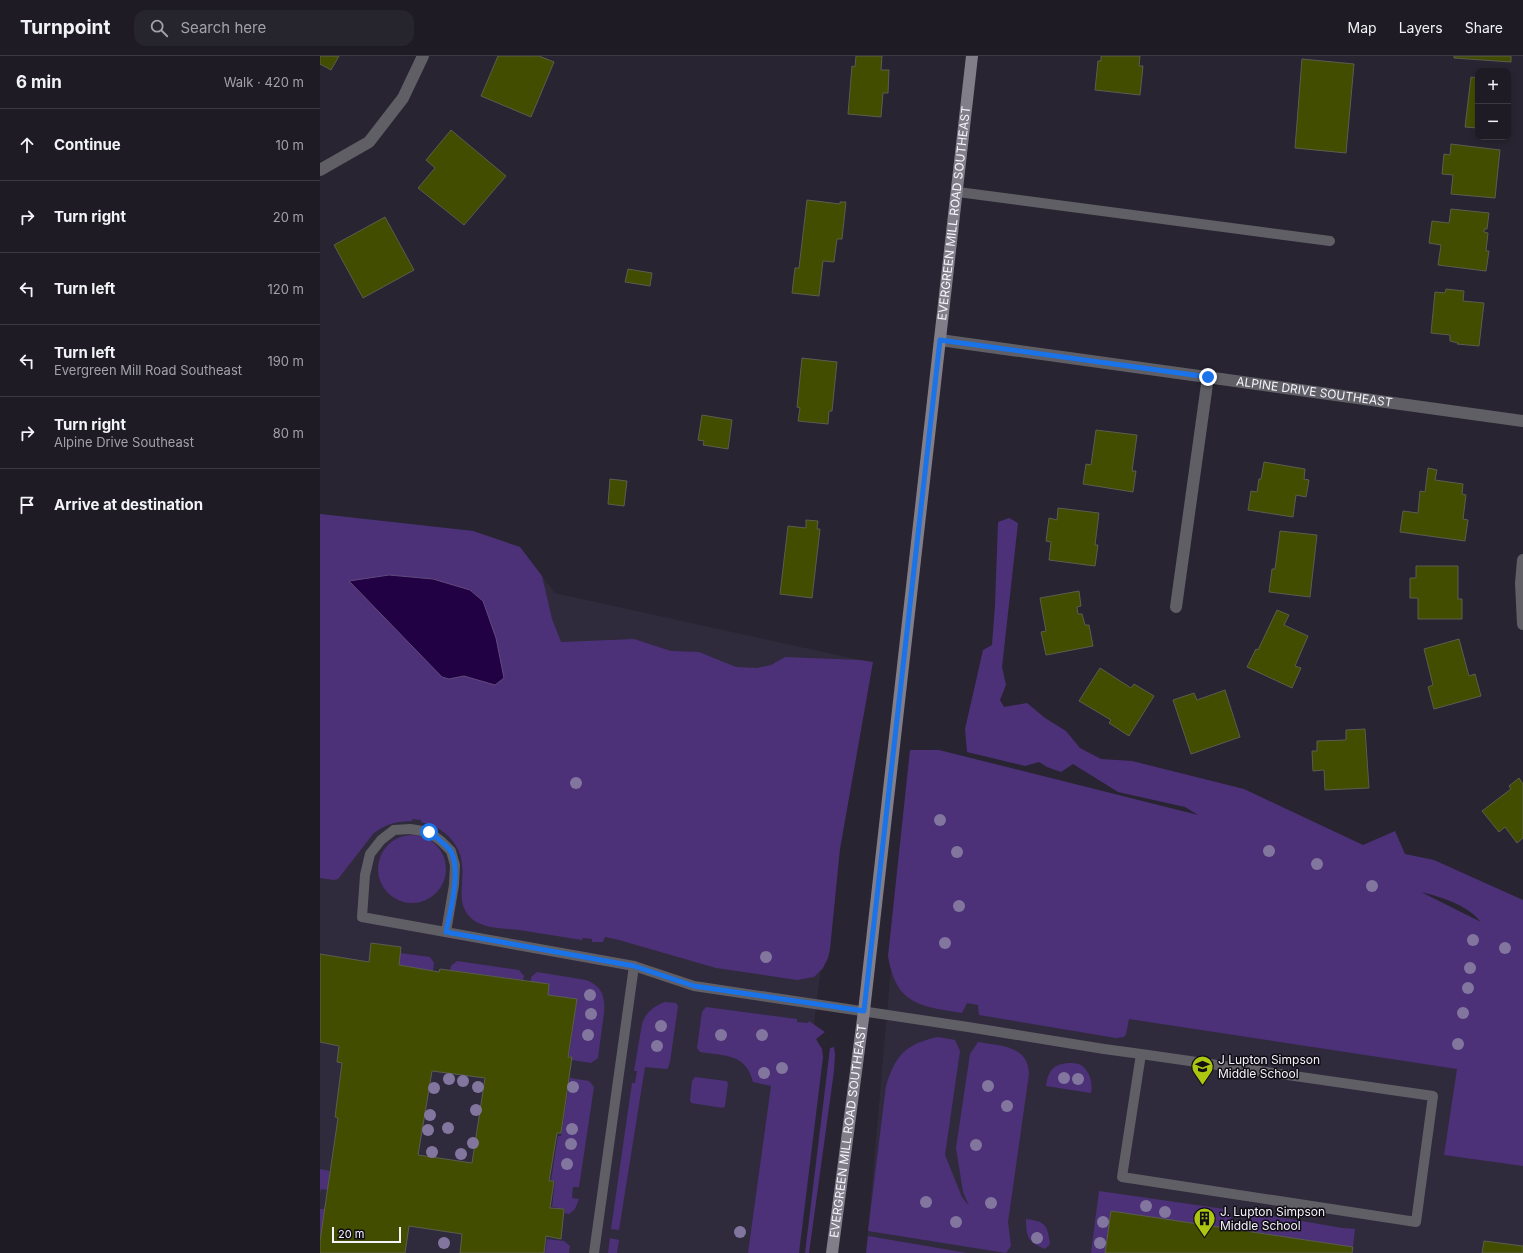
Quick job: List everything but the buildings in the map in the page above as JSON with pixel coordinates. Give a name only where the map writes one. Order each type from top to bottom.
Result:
[{"type":"main road","name":"EVERGREEN MILL ROAD SOUTHEAST","points":[[832,1253],[864,1011],[958,192],[972,56]]},
{"type":"street","points":[[320,170],[369,142],[403,98],[423,56]]},
{"type":"street","name":"ALPINE DRIVE SOUTHEAST","points":[[940,340],[1523,421]]},
{"type":"street","points":[[1176,607],[1208,377]]},
{"type":"street","points":[[1523,560],[1521,584],[1523,624]]},
{"type":"lane","points":[[958,192],[1330,241]]},
{"type":"lane","points":[[446,932],[454,885],[455,865],[451,851],[429,832],[410,829],[394,830],[381,840],[370,854],[365,875],[362,917],[634,966],[694,986],[1104,1049],[1141,1054],[1433,1096],[1416,1222],[1122,1177],[1141,1054]]},
{"type":"lane","points":[[594,1253],[634,966]]},
{"type":"shaded area","points":[[320,514],[473,531],[520,547],[555,593],[860,660],[785,1253],[320,1253]]},
{"type":"shaded area","points":[[320,514],[473,531],[520,547],[542,576],[552,619],[561,642],[634,639],[671,651],[699,652],[736,667],[757,668],[771,665],[785,657],[860,660],[873,662],[840,849],[830,949],[828,958],[823,968],[814,977],[797,980],[716,968],[605,937],[603,942],[592,942],[592,939],[583,938],[582,940],[482,925],[472,919],[465,911],[462,902],[462,871],[458,849],[444,832],[421,822],[421,820],[412,819],[412,821],[396,822],[387,825],[373,834],[338,879],[334,880],[320,878]]},
{"type":"shaded area","points":[[1009,518],[1018,523],[1002,667],[1006,685],[1000,700],[1004,707],[1027,703],[1045,718],[1066,731],[1080,748],[1101,759],[1132,761],[1244,789],[1363,845],[1395,831],[1405,854],[1434,860],[1523,900],[1523,1166],[1444,1155],[1457,1069],[1129,1019],[1124,1037],[1116,1038],[979,1015],[978,1005],[967,1003],[962,1013],[934,1008],[922,1005],[904,994],[897,985],[888,956],[910,750],[939,750],[1198,815],[1185,807],[1118,792],[1073,764],[1061,772],[1047,767],[1039,762],[1025,766],[967,752],[965,729],[983,650],[992,645],[998,522]],"holes":[[[1421,892],[1454,902],[1469,911],[1481,922]]]},
{"type":"shaded area","points":[[389,575],[433,579],[470,590],[483,601],[496,638],[504,678],[495,685],[464,676],[449,679],[442,677],[349,581]]},
{"type":"shaded area","name":"J Lupton Simpson Middle School","points":[[910,750],[939,750],[1325,847],[1523,942],[1523,1253],[866,1253]]},
{"type":"shaded area","points":[[405,835],[419,835],[431,840],[441,850],[446,862],[446,876],[441,888],[431,898],[419,903],[405,903],[393,898],[383,888],[378,876],[378,862],[383,850],[393,840]]},
{"type":"shaded area","points":[[400,953],[430,957],[434,963],[433,971],[399,965]]},
{"type":"shaded area","points":[[457,961],[519,970],[524,976],[523,980],[450,970],[451,966]]},
{"type":"shaded area","points":[[537,972],[586,980],[599,988],[604,999],[604,1012],[598,1058],[591,1063],[572,1060],[572,1057],[569,1056],[577,999],[548,995],[549,984],[531,982],[531,977]]},
{"type":"shaded area","points":[[665,1002],[676,1003],[678,1006],[670,1062],[668,1068],[666,1069],[645,1067],[619,1230],[611,1229],[632,1083],[635,1083],[637,1071],[634,1071],[642,1024],[651,1010],[657,1005]]},
{"type":"shaded area","points":[[706,1007],[797,1019],[797,1022],[808,1023],[809,1021],[825,1032],[816,1039],[822,1049],[823,1057],[799,1253],[748,1253],[771,1086],[753,1082],[750,1073],[745,1066],[733,1058],[700,1052],[697,1048],[702,1012]]},
{"type":"shaded area","points":[[938,1037],[955,1040],[960,1051],[945,1155],[962,1197],[969,1206],[963,1192],[956,1148],[970,1054],[978,1042],[1004,1046],[1018,1052],[1024,1057],[1027,1064],[1029,1074],[1008,1222],[1011,1246],[1006,1253],[868,1231],[886,1086],[898,1058],[904,1052],[918,1043]]},
{"type":"shaded area","points":[[834,1047],[834,1071],[809,1253],[805,1253],[830,1048]]},
{"type":"shaded area","points":[[1072,1063],[1081,1065],[1089,1074],[1092,1086],[1091,1093],[1046,1086],[1047,1080],[1053,1068],[1061,1064]]},
{"type":"shaded area","points":[[695,1077],[726,1081],[728,1083],[725,1106],[723,1108],[691,1103],[692,1081]]},
{"type":"shaded area","points":[[570,1078],[589,1081],[594,1087],[579,1187],[573,1187],[572,1198],[579,1199],[575,1209],[569,1214],[564,1213],[565,1209],[552,1207],[555,1181],[551,1180],[558,1136],[561,1136]]},
{"type":"shaded area","points":[[320,1169],[330,1171],[328,1190],[321,1189],[320,1193]]},
{"type":"shaded area","points":[[1099,1191],[1224,1209],[1231,1217],[1230,1229],[1111,1211],[1105,1253],[1091,1253]]},
{"type":"shaded area","points":[[320,1209],[325,1209],[320,1241]]},
{"type":"shaded area","points":[[1255,1213],[1355,1229],[1353,1247],[1249,1231],[1252,1215]]},
{"type":"shaded area","points":[[1026,1219],[1038,1221],[1046,1228],[1050,1244],[1045,1249],[1035,1244],[1029,1238]]},
{"type":"shaded area","points":[[868,1236],[967,1253],[866,1253]]},
{"type":"shaded area","points":[[610,1238],[619,1240],[617,1253],[608,1253]]},
{"type":"shaded area","points":[[547,1239],[564,1241],[570,1246],[569,1253],[545,1253]]},
{"type":"place","name":"J Lupton Simpson Middle School","points":[[1202,1086]]},
{"type":"place","name":"J. Lupton Simpson Middle School","points":[[1204,1238]]},
{"type":"route","points":[[429,832],[451,851],[455,865],[454,885],[446,932],[634,966],[694,986],[864,1011],[940,340],[1208,377]]}]
